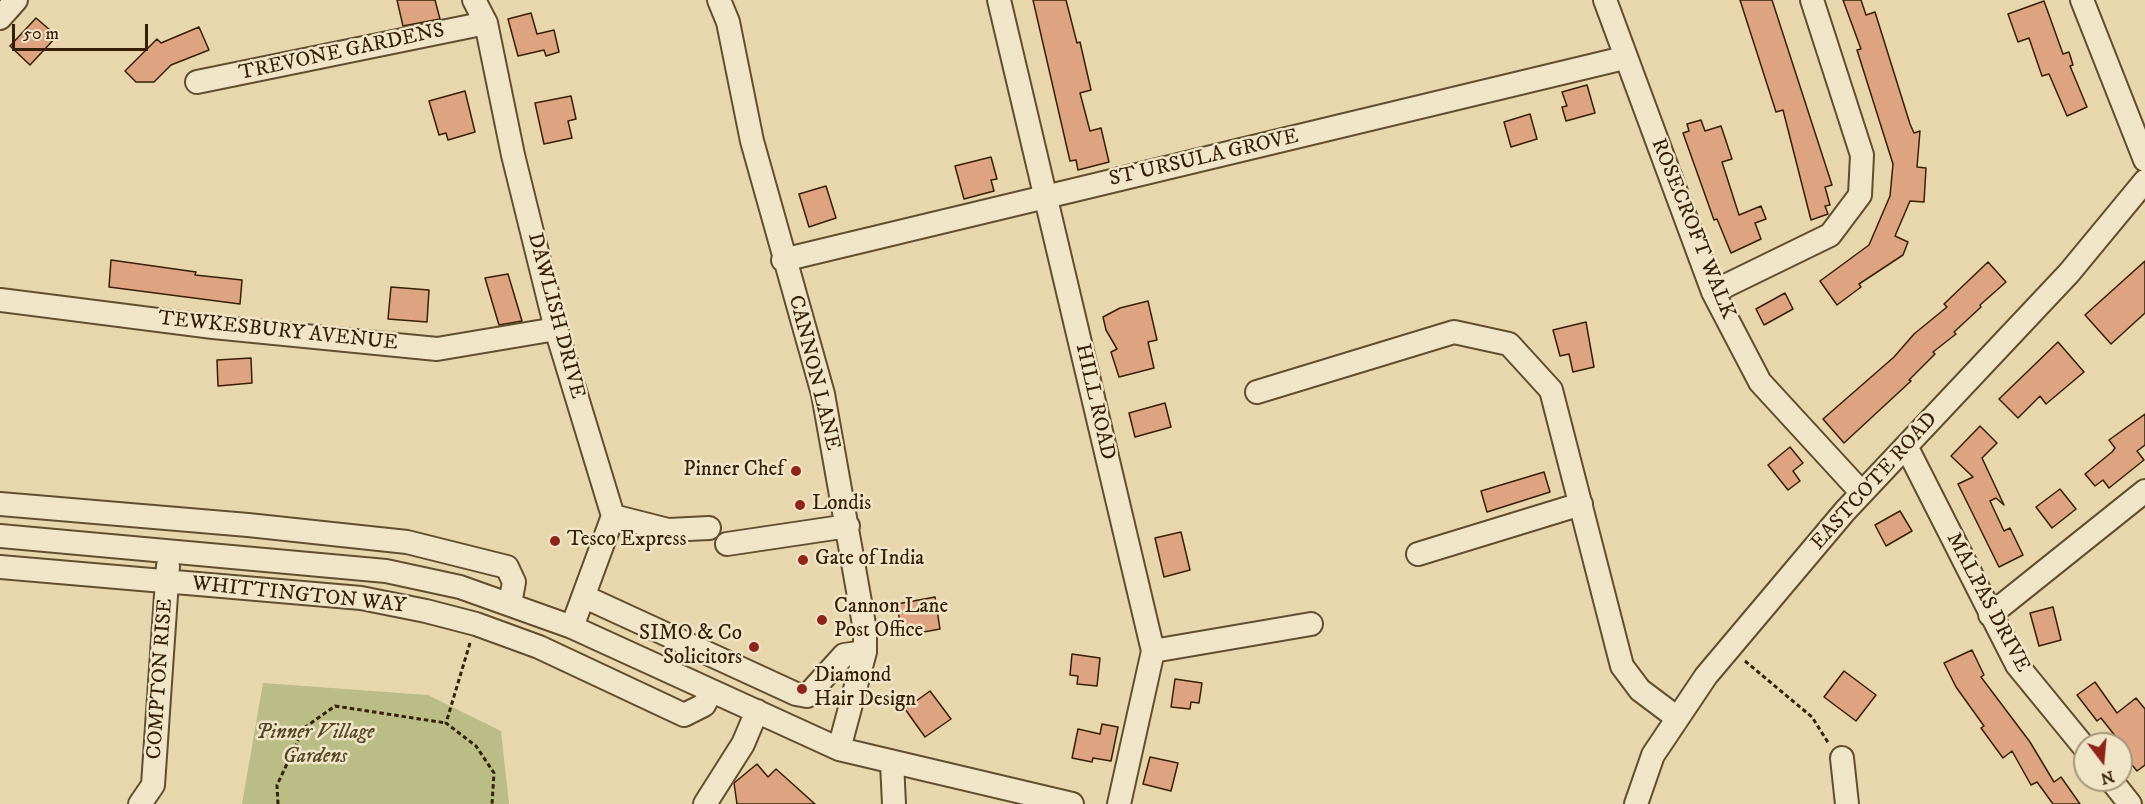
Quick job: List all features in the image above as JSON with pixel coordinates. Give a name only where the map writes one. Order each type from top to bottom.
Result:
[{"type":"street","points":[[0,18],[16,0]]},
{"type":"street","name":"DAWLISH DRIVE","points":[[474,0],[486,23],[513,155],[556,329],[613,516]]},
{"type":"street","name":"CANNON LANE","points":[[719,0],[728,22],[752,141],[783,260],[823,394],[865,630],[865,652],[839,749]]},
{"type":"street","name":"HILL ROAD","points":[[999,0],[1153,651],[1119,804]]},
{"type":"street","name":"ROSECROFT WALK","points":[[1605,0],[1624,58],[1713,292],[1760,382],[1862,493]]},
{"type":"street","points":[[1713,292],[1830,235],[1860,195],[1862,155],[1812,0]]},
{"type":"street","points":[[2082,0],[2145,160]]},
{"type":"street","name":"TREVONE GARDENS","points":[[197,82],[486,23]]},
{"type":"street","name":"ST URSULA GROVE","points":[[783,260],[1624,58]]},
{"type":"street","name":"EASTCOTE ROAD","points":[[1636,804],[1653,755],[1676,717],[1730,649],[1862,493],[2069,273],[2145,181]]},
{"type":"street","name":"TEWKESBURY AVENUE","points":[[0,300],[213,327],[437,349],[556,329]]},
{"type":"street","points":[[1257,392],[1454,332],[1509,344],[1551,390],[1622,666],[1640,690],[1676,717]]},
{"type":"street","name":"MALPAS DRIVE","points":[[1906,446],[1989,615],[2017,665],[2073,733]]},
{"type":"street","points":[[1989,615],[2145,491]]},
{"type":"street","points":[[0,504],[248,525],[407,542],[507,567],[514,582],[510,604]]},
{"type":"street","points":[[1418,554],[1581,504]]},
{"type":"street","points":[[572,627],[585,597],[613,516],[668,530],[708,528]]},
{"type":"street","points":[[727,544],[848,526]]},
{"type":"street","name":"WHITTINGTON WAY","points":[[0,536],[169,549],[386,571],[460,587],[572,627],[839,749],[1072,804]]},
{"type":"street","name":"COMPTON RISE","points":[[140,804],[153,785],[169,549]]},
{"type":"street","name":"WHITTINGTON WAY","points":[[0,567],[361,598],[476,624],[538,647],[684,715],[704,705],[711,692]]},
{"type":"street","points":[[585,597],[796,694],[807,696],[844,655],[865,652]]},
{"type":"street","points":[[1153,651],[1311,624]]},
{"type":"street","points":[[705,804],[743,744],[757,711]]},
{"type":"street","points":[[1842,758],[1847,804]]},
{"type":"street","points":[[892,763],[894,804]]},
{"type":"street","points":[[2120,792],[2130,804]]},
{"type":"path","points":[[446,723],[476,624]]},
{"type":"path","points":[[1730,649],[1812,717],[1832,749],[1842,758]]},
{"type":"path","points":[[278,804],[277,785],[304,729],[335,706],[446,723],[476,746],[494,773],[492,804]]},
{"type":"green space","name":"Pinner Village Gardens","points":[[263,683],[428,695],[501,731],[509,804],[242,804]]},
{"type":"building","points":[[397,0],[435,0],[440,19],[403,26]]},
{"type":"building","points":[[1033,0],[1066,0],[1077,43],[1080,42],[1091,90],[1080,93],[1090,131],[1101,128],[1109,162],[1078,170],[1076,160],[1070,161]]},
{"type":"building","points":[[1740,0],[1772,0],[1832,185],[1825,187],[1830,205],[1825,206],[1828,214],[1811,220],[1783,110],[1776,112]]},
{"type":"building","points":[[1843,0],[1861,0],[1866,15],[1875,12],[1910,124],[1914,133],[1920,131],[1917,167],[1926,168],[1924,202],[1910,201],[1895,236],[1908,242],[1903,255],[1859,284],[1861,287],[1837,305],[1820,281],[1869,245],[1890,196],[1893,164],[1857,50],[1861,49]]},
{"type":"building","points":[[2044,1],[2063,54],[2069,52],[2073,65],[2070,66],[2087,107],[2067,116],[2049,74],[2042,76],[2029,38],[2018,42],[2008,14]]},
{"type":"building","points":[[531,13],[537,34],[554,30],[559,52],[546,56],[544,50],[518,56],[508,19]]},
{"type":"building","points":[[36,18],[57,36],[30,65],[10,46]]},
{"type":"building","points":[[199,27],[209,50],[171,65],[154,82],[136,82],[125,71],[157,39],[161,43]]},
{"type":"building","points":[[1587,85],[1595,113],[1566,121],[1562,107],[1567,106],[1562,92]]},
{"type":"building","points":[[465,91],[475,132],[448,140],[446,133],[439,135],[429,101]]},
{"type":"building","points":[[571,96],[576,119],[568,121],[572,138],[544,144],[535,103]]},
{"type":"building","points":[[1530,114],[1537,139],[1511,147],[1504,122]]},
{"type":"building","points":[[1701,120],[1705,131],[1721,126],[1732,159],[1722,162],[1739,215],[1761,206],[1766,219],[1755,223],[1761,239],[1731,253],[1717,219],[1714,220],[1683,133],[1689,131],[1687,124]]},
{"type":"building","points":[[991,157],[997,179],[991,180],[994,191],[964,199],[955,166]]},
{"type":"building","points":[[826,186],[836,218],[809,227],[799,194]]},
{"type":"building","points":[[111,260],[196,272],[195,275],[242,280],[240,304],[109,287]]},
{"type":"building","points":[[2145,261],[2145,313],[2111,344],[2085,315]]},
{"type":"building","points":[[1988,262],[2006,282],[1954,332],[1956,334],[1933,352],[1935,354],[1909,380],[1911,381],[1844,443],[1823,419],[1894,357],[1914,334],[1947,307],[1944,304]]},
{"type":"building","points":[[508,274],[522,321],[499,325],[485,278]]},
{"type":"building","points":[[391,287],[429,290],[427,322],[388,319]]},
{"type":"building","points":[[1785,293],[1793,309],[1764,325],[1756,309]]},
{"type":"building","points":[[1148,301],[1157,340],[1148,342],[1154,368],[1119,377],[1111,352],[1117,349],[1106,330],[1103,317],[1120,308]]},
{"type":"building","points":[[1586,322],[1594,367],[1573,372],[1569,354],[1560,356],[1553,330]]},
{"type":"building","points":[[2058,342],[2084,372],[2046,404],[2040,396],[2018,418],[1999,399]]},
{"type":"building","points":[[251,358],[252,383],[218,386],[217,360]]},
{"type":"building","points":[[1165,403],[1171,427],[1135,437],[1129,413]]},
{"type":"building","points":[[2145,414],[2145,445],[2137,451],[2144,460],[2109,488],[2103,480],[2095,486],[2085,474],[2115,448],[2109,440]]},
{"type":"building","points":[[1980,426],[1997,443],[1982,458],[2004,505],[1996,498],[1990,501],[2004,531],[2010,528],[2023,555],[1999,567],[1958,484],[1973,477],[1951,456]]},
{"type":"building","points":[[1790,447],[1803,463],[1793,471],[1800,481],[1788,490],[1768,465]]},
{"type":"building","points":[[1544,472],[1550,492],[1487,512],[1481,491]]},
{"type":"building","points":[[2060,489],[2076,509],[2052,528],[2036,507]]},
{"type":"building","points":[[1900,511],[1912,531],[1886,546],[1875,525]]},
{"type":"building","points":[[1181,532],[1190,570],[1164,577],[1155,538]]},
{"type":"building","points":[[935,597],[940,629],[902,636],[897,604]]},
{"type":"building","points":[[2053,607],[2061,640],[2039,646],[2030,613]]},
{"type":"building","points":[[1972,650],[1984,675],[1981,677],[2030,742],[2054,782],[2061,777],[2080,804],[2053,804],[2037,782],[2031,785],[2012,751],[2003,758],[1981,728],[1984,726],[1956,687],[1944,663]]},
{"type":"building","points":[[1072,654],[1100,658],[1097,686],[1077,684],[1078,676],[1070,675]]},
{"type":"building","points":[[1844,671],[1876,695],[1856,721],[1824,697]]},
{"type":"building","points":[[1175,679],[1202,683],[1199,703],[1191,702],[1190,709],[1171,707]]},
{"type":"building","points":[[2095,682],[2117,713],[2136,698],[2145,709],[2145,765],[2137,771],[2133,766],[2133,732],[2112,732],[2101,718],[2097,721],[2077,695]]},
{"type":"building","points":[[930,691],[951,719],[925,737],[905,709]]},
{"type":"building","points":[[1102,724],[1118,727],[1111,761],[1093,758],[1092,762],[1072,758],[1078,729],[1100,734]]},
{"type":"building","points":[[1150,757],[1178,763],[1171,791],[1143,784]]},
{"type":"building","points":[[757,764],[768,777],[776,769],[815,804],[737,804],[734,783]]},
{"type":"place","name":"Pinner Chef","points":[[796,471]]},
{"type":"place","name":"Londis","points":[[800,505]]},
{"type":"place","name":"Tesco Express","points":[[555,541]]},
{"type":"place","name":"Gate of India","points":[[803,560]]},
{"type":"place","name":"Cannon Lane Post Office","points":[[822,620]]},
{"type":"place","name":"SIMO & Co Solicitors","points":[[754,647]]},
{"type":"place","name":"Diamond Hair Design","points":[[802,689]]}]
